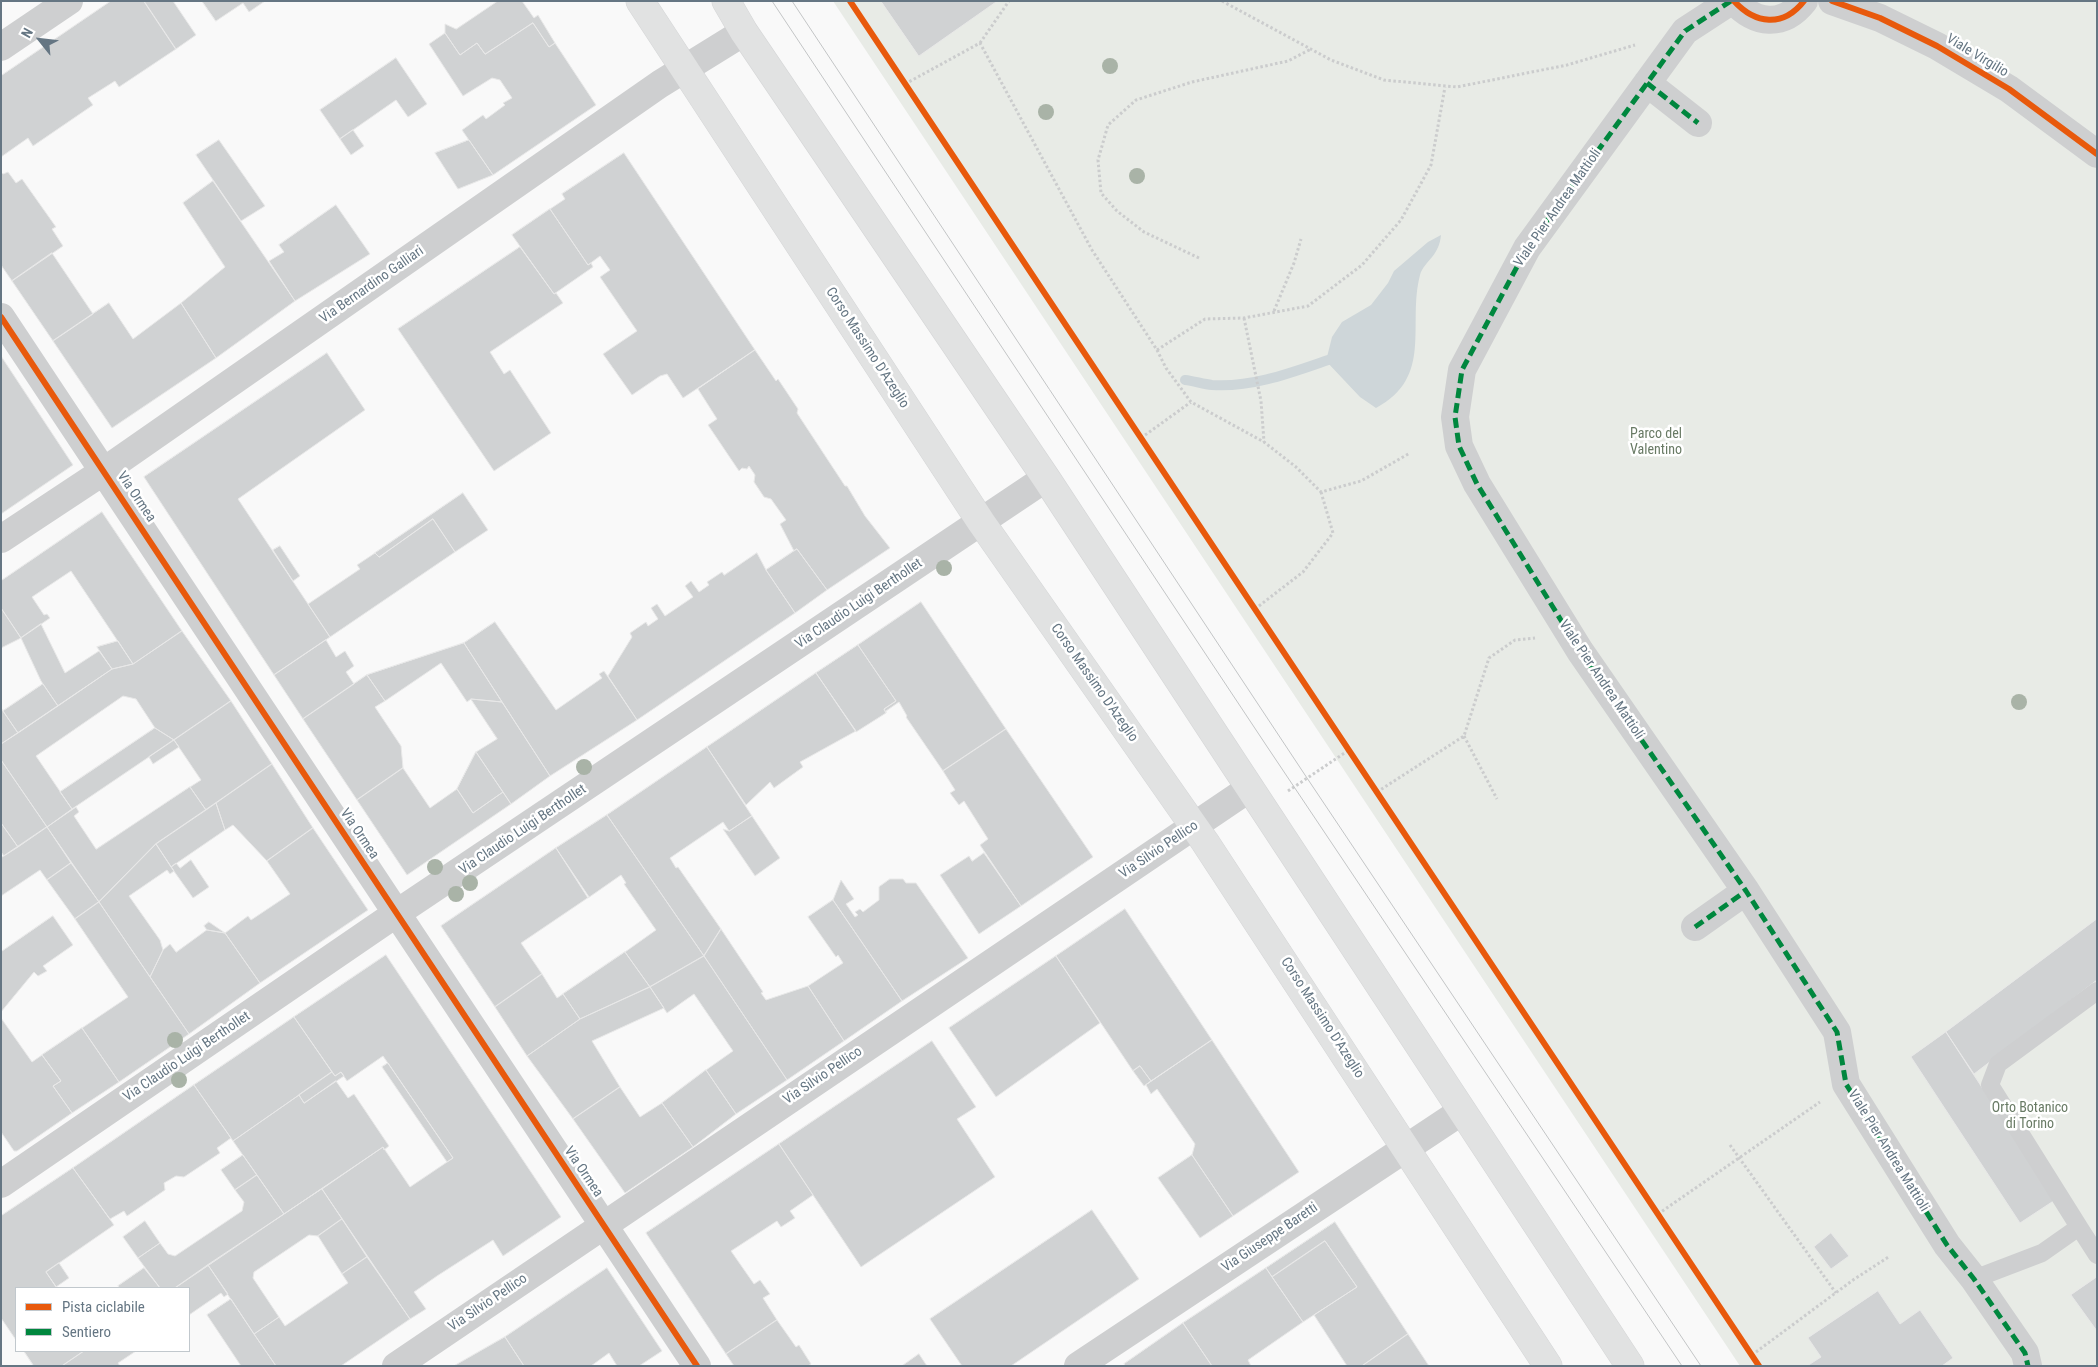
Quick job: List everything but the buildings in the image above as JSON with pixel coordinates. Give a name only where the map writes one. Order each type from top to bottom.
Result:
[{"type":"main road","name":"Corso Massimo D'Azeglio","points":[[640,1],[981,522],[1194,826],[1407,1148],[1548,1366]]},
{"type":"main road","points":[[726,1],[744,32],[1046,478],[1630,1366]]},
{"type":"street","points":[[1,47],[69,1]]},
{"type":"street","points":[[1732,1],[1744,12],[1758,19],[1777,20],[1796,11],[1804,1]]},
{"type":"street","name":"Viale Pier Andrea Mattioli","points":[[1732,1],[1685,31],[1527,248],[1462,370],[1455,416],[1459,446],[1477,484],[1580,651],[1746,891],[1837,1032],[1846,1084],[1947,1245],[1974,1279],[2025,1353],[2028,1366]]},
{"type":"street","name":"Viale Virgilio","points":[[1832,1],[1880,18],[1937,46],[2009,89],[2097,154]]},
{"type":"street","name":"Via Bernardino Galliari","points":[[1,539],[104,471],[684,69],[744,32]]},
{"type":"street","points":[[1647,83],[1698,123]]},
{"type":"street","name":"Via Ormea","points":[[1,317],[697,1366]]},
{"type":"street","name":"Via Claudio Luigi Berthollet","points":[[1,1184],[397,913],[1046,478]]},
{"type":"street","name":"Via Silvio Pellico","points":[[396,1366],[1250,788]]},
{"type":"street","points":[[1695,927],[1746,891]]},
{"type":"street","name":"Via Giuseppe Baretti","points":[[1078,1366],[1462,1111]]},
{"type":"lane","points":[[2097,991],[1998,1064],[1990,1085],[2097,1256]]},
{"type":"lane","points":[[1974,1279],[2042,1254],[2079,1227]]},
{"type":"path","points":[[905,84],[980,43],[1009,1]]},
{"type":"path","points":[[1222,1],[1331,60],[1384,80],[1445,87],[1457,87],[1567,65],[1639,44]]},
{"type":"path","points":[[980,43],[1037,152],[1092,250],[1157,350],[1166,368],[1191,402],[1264,442],[1296,468],[1320,492],[1333,533],[1303,572],[1255,609]]},
{"type":"path","points":[[1199,258],[1144,232],[1117,211],[1101,194],[1098,160],[1108,126],[1136,100],[1192,82],[1288,61],[1311,49]]},
{"type":"path","points":[[900,76],[911,92]]},
{"type":"path","points":[[1157,350],[1205,319],[1244,318],[1308,306],[1362,265],[1401,220],[1432,165],[1445,87]]},
{"type":"path","points":[[1273,312],[1294,263],[1301,238]]},
{"type":"path","points":[[1244,318],[1261,401],[1264,442]]},
{"type":"path","points":[[1141,438],[1191,402]]},
{"type":"path","points":[[1136,430],[1147,446]]},
{"type":"path","points":[[1320,492],[1361,481],[1410,453]]},
{"type":"path","points":[[1249,601],[1260,617]]},
{"type":"path","points":[[1377,792],[1464,736],[1489,658],[1515,640],[1539,637]]},
{"type":"path","points":[[1464,736],[1497,799]]},
{"type":"path","points":[[1343,741],[1354,757]]},
{"type":"path","points":[[1373,785],[1383,800]]},
{"type":"path","points":[[1658,1214],[1846,1084]]},
{"type":"path","points":[[1730,1145],[1836,1293]]},
{"type":"path","points":[[1652,1206],[1663,1222]]},
{"type":"path","points":[[1747,1347],[1754,1358],[1836,1293],[1890,1256]]},
{"type":"green space","name":"Parco del Valentino","points":[[833,1],[2097,1],[2097,1366],[1740,1366]]},
{"type":"shaded area","points":[[1441,235],[1435,254],[1420,275],[1417,294],[1415,349],[1406,381],[1394,395],[1376,408],[1360,397],[1326,361],[1332,337],[1342,322],[1371,305],[1388,283],[1394,271],[1428,242]]},
{"type":"waterway","points":[[1185,380],[1212,385],[1244,384],[1276,377],[1337,357]]},
{"type":"tram line","points":[[772,1],[1266,745],[1682,1366]]},
{"type":"tram line","points":[[792,1],[1307,778],[1701,1366]]},
{"type":"marked path","points":[[1731,1],[1685,31],[1527,248],[1462,370],[1455,417],[1459,446],[1477,484],[1580,651],[1746,891],[1837,1032],[1846,1084],[1947,1245],[1974,1279],[2025,1353],[2028,1366]]},
{"type":"marked path","points":[[1647,83],[1698,123]]},
{"type":"marked path","points":[[1695,927],[1746,891]]},
{"type":"cycle path","points":[[850,1],[1759,1366]]},
{"type":"cycle path","points":[[1734,1],[1751,14],[1769,20],[1787,16],[1804,1]]},
{"type":"cycle path","points":[[1832,1],[1880,18],[1937,46],[2009,89],[2097,154]]},
{"type":"cycle path","points":[[1,317],[697,1366]]},
{"type":"park label","name":"Orto Botanico di Torino","points":[[2030,1116]]}]
